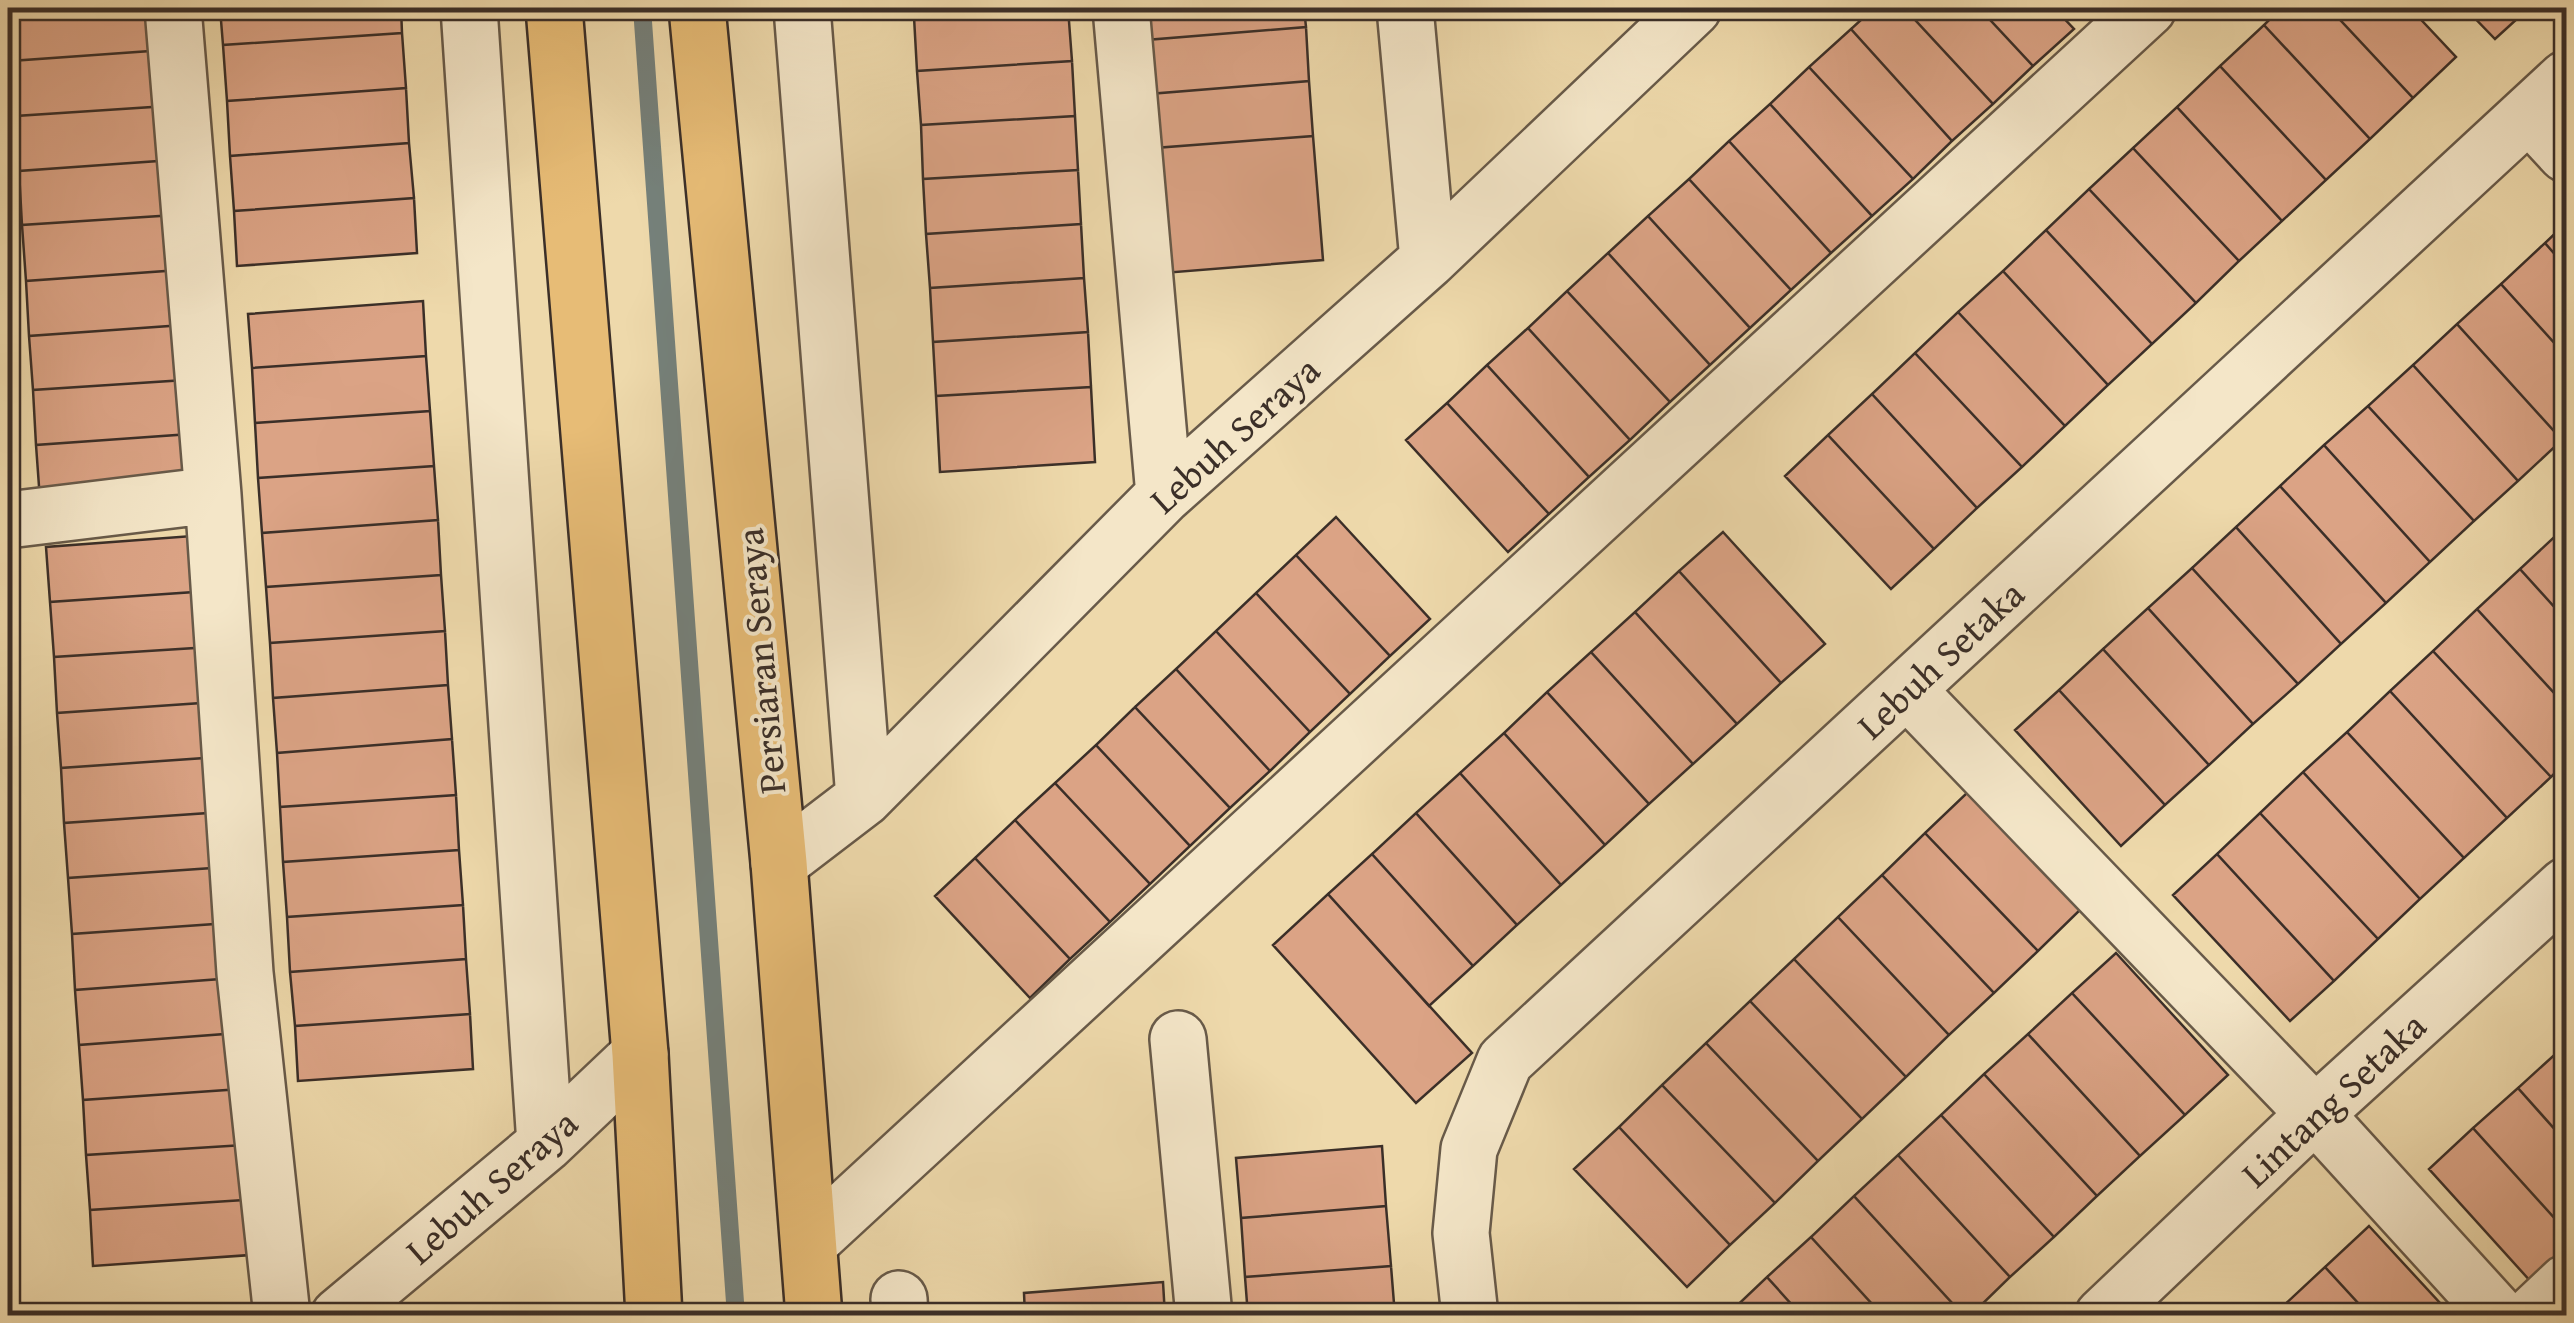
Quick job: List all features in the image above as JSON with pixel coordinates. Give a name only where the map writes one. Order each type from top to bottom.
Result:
[{"type":"main road","points":[[554,8],[640,1054],[654,1316]]},
{"type":"main road","name":"Persiaran Seraya","points":[[697,8],[779,863],[814,1316]]},
{"type":"street","points":[[173,8],[213,496],[245,973],[282,1316]]},
{"type":"street","points":[[469,8],[545,1144]]},
{"type":"street","points":[[802,8],[864,798]]},
{"type":"street","points":[[1121,8],[1164,494]]},
{"type":"street","points":[[1405,8],[1428,260]]},
{"type":"street","name":"Lebuh Seraya","points":[[779,863],[864,798],[1164,494],[1428,260],[1693,8]]},
{"type":"street","points":[[809,1243],[2148,8]]},
{"type":"street","points":[[2548,96],[2566,154]]},
{"type":"street","name":"Lebuh Setaka","points":[[1470,1316],[1460,1233],[1469,1149],[1506,1061],[2548,96]]},
{"type":"street","points":[[8,520],[213,496]]},
{"type":"street","points":[[1907,690],[2315,1114],[2499,1316]]},
{"type":"street","name":"Lintang Setaka","points":[[2104,1316],[2315,1114],[2566,886]]},
{"type":"street","points":[[1178,1039],[1204,1316]]},
{"type":"street","name":"Lebuh Seraya","points":[[339,1316],[545,1144],[640,1054]]},
{"type":"street","points":[[2532,1316],[2566,1283]]},
{"type":"building","points":[[8,8],[176,8],[178,49],[11,61]]},
{"type":"building","points":[[220,8],[401,8],[402,33],[223,45]]},
{"type":"building","points":[[913,8],[1066,8],[914,17]]},
{"type":"building","points":[[1068,8],[1072,61],[917,71],[914,17]]},
{"type":"building","points":[[1131,8],[1304,8],[1306,27],[1134,41]]},
{"type":"building","points":[[1874,8],[1904,8],[1993,104],[1952,141],[1851,29]]},
{"type":"building","points":[[1904,8],[1979,8],[2033,66],[1993,104]]},
{"type":"building","points":[[1979,8],[2054,8],[2074,29],[2033,66]]},
{"type":"building","points":[[2281,8],[2329,8],[2413,98],[2370,139],[2264,25]]},
{"type":"building","points":[[2329,8],[2410,8],[2456,57],[2413,98]]},
{"type":"building","points":[[2465,8],[2529,8],[2495,39]]},
{"type":"building","points":[[2264,25],[2370,139],[2326,180],[2220,66]]},
{"type":"building","points":[[1306,27],[1309,81],[1137,95],[1134,41]]},
{"type":"building","points":[[1851,29],[1952,141],[1913,179],[1809,67]]},
{"type":"building","points":[[402,33],[406,88],[227,101],[223,45]]},
{"type":"building","points":[[178,49],[182,105],[16,116],[11,61]]},
{"type":"building","points":[[1072,61],[1075,116],[921,125],[917,71]]},
{"type":"building","points":[[2220,66],[2326,180],[2282,221],[2177,107]]},
{"type":"building","points":[[1809,67],[1913,179],[1872,216],[1770,104]]},
{"type":"building","points":[[1309,81],[1313,136],[1142,149],[1137,95]]},
{"type":"building","points":[[406,88],[409,143],[230,156],[227,101]]},
{"type":"building","points":[[1770,104],[1872,216],[1831,253],[1729,141]]},
{"type":"building","points":[[182,105],[186,159],[19,171],[16,116]]},
{"type":"building","points":[[2177,107],[2282,221],[2239,261],[2133,148]]},
{"type":"building","points":[[1075,116],[1078,170],[923,179],[921,125]]},
{"type":"building","points":[[1313,136],[1323,260],[1151,274],[1142,149]]},
{"type":"building","points":[[1729,141],[1831,253],[1791,290],[1689,179]]},
{"type":"building","points":[[409,143],[414,198],[234,211],[230,156]]},
{"type":"building","points":[[2133,148],[2239,261],[2196,303],[2089,189]]},
{"type":"building","points":[[186,159],[190,214],[22,225],[19,171]]},
{"type":"building","points":[[1078,170],[1081,224],[926,234],[923,179]]},
{"type":"building","points":[[1689,179],[1791,290],[1750,328],[1648,216]]},
{"type":"building","points":[[2089,189],[2196,303],[2152,344],[2046,230]]},
{"type":"building","points":[[414,198],[417,253],[237,266],[234,211]]},
{"type":"building","points":[[190,214],[193,269],[26,281],[22,225]]},
{"type":"building","points":[[1648,216],[1750,328],[1710,365],[1608,253]]},
{"type":"building","points":[[2566,223],[2566,267],[2545,243]]},
{"type":"building","points":[[1081,224],[1084,278],[930,288],[926,234]]},
{"type":"building","points":[[2046,230],[2152,344],[2108,385],[2003,271]]},
{"type":"building","points":[[2545,243],[2566,267],[2566,356],[2501,284]]},
{"type":"building","points":[[1608,253],[1710,365],[1670,402],[1567,291]]},
{"type":"building","points":[[193,269],[197,324],[29,336],[26,281]]},
{"type":"building","points":[[2003,271],[2108,385],[2065,426],[1958,312]]},
{"type":"building","points":[[1084,278],[1088,332],[933,342],[930,288]]},
{"type":"building","points":[[2501,284],[2566,356],[2566,436],[2562,440],[2457,324]]},
{"type":"building","points":[[1567,291],[1670,402],[1630,440],[1528,328]]},
{"type":"building","points":[[423,301],[426,356],[252,368],[248,314]]},
{"type":"building","points":[[1958,312],[2065,426],[2022,467],[1915,353]]},
{"type":"building","points":[[197,324],[200,379],[33,390],[29,336]]},
{"type":"building","points":[[2457,324],[2562,440],[2518,481],[2413,365]]},
{"type":"building","points":[[1528,328],[1630,440],[1589,477],[1487,365]]},
{"type":"building","points":[[1088,332],[1091,387],[936,396],[933,342]]},
{"type":"building","points":[[1915,353],[2022,467],[1977,508],[1872,394]]},
{"type":"building","points":[[426,356],[430,411],[255,423],[252,368]]},
{"type":"building","points":[[1487,365],[1589,477],[1549,514],[1447,403]]},
{"type":"building","points":[[2413,365],[2518,481],[2474,521],[2368,406]]},
{"type":"building","points":[[200,379],[204,433],[36,445],[33,390]]},
{"type":"building","points":[[1091,387],[1095,462],[940,472],[936,396]]},
{"type":"building","points":[[1872,394],[1977,508],[1934,549],[1828,435]]},
{"type":"building","points":[[1447,403],[1549,514],[1508,552],[1406,440]]},
{"type":"building","points":[[2368,406],[2474,521],[2430,562],[2324,445]]},
{"type":"building","points":[[430,411],[434,466],[258,478],[255,423]]},
{"type":"building","points":[[204,433],[207,488],[40,500],[36,445]]},
{"type":"building","points":[[1828,435],[1934,549],[1891,589],[1785,476]]},
{"type":"building","points":[[2324,445],[2430,562],[2386,603],[2280,486]]},
{"type":"building","points":[[434,466],[438,520],[262,533],[258,478]]},
{"type":"building","points":[[2280,486],[2386,603],[2341,644],[2236,527]]},
{"type":"building","points":[[1336,517],[1430,619],[1390,656],[1296,555]]},
{"type":"building","points":[[438,520],[441,575],[266,587],[262,533]]},
{"type":"building","points":[[2236,527],[2341,644],[2298,684],[2192,568]]},
{"type":"building","points":[[2564,528],[2566,531],[2566,620],[2520,569]]},
{"type":"building","points":[[1723,532],[1825,644],[1781,683],[1679,571]]},
{"type":"building","points":[[219,534],[223,590],[50,602],[46,547]]},
{"type":"building","points":[[1296,555],[1390,656],[1350,694],[1256,593]]},
{"type":"building","points":[[2192,568],[2298,684],[2253,724],[2148,608]]},
{"type":"building","points":[[2520,569],[2566,620],[2566,706],[2477,609]]},
{"type":"building","points":[[1679,571],[1781,683],[1737,724],[1635,612]]},
{"type":"building","points":[[441,575],[445,631],[270,643],[266,587]]},
{"type":"building","points":[[223,590],[226,646],[54,657],[50,602]]},
{"type":"building","points":[[1256,593],[1350,694],[1310,732],[1216,631]]},
{"type":"building","points":[[2148,608],[2253,724],[2209,765],[2103,649]]},
{"type":"building","points":[[2477,609],[2566,706],[2566,762],[2551,777],[2433,651]]},
{"type":"building","points":[[1635,612],[1737,724],[1693,764],[1591,652]]},
{"type":"building","points":[[445,631],[448,685],[273,698],[270,643]]},
{"type":"building","points":[[1216,631],[1310,732],[1270,771],[1176,669]]},
{"type":"building","points":[[226,646],[230,701],[57,713],[54,657]]},
{"type":"building","points":[[2103,649],[2209,765],[2165,805],[2059,690]]},
{"type":"building","points":[[2433,651],[2551,777],[2507,818],[2390,691]]},
{"type":"building","points":[[1591,652],[1693,764],[1649,804],[1547,692]]},
{"type":"building","points":[[1176,669],[1270,771],[1230,808],[1135,707]]},
{"type":"building","points":[[448,685],[452,739],[277,753],[273,698]]},
{"type":"building","points":[[2059,690],[2165,805],[2121,846],[2015,730]]},
{"type":"building","points":[[2390,691],[2507,818],[2464,858],[2347,732]]},
{"type":"building","points":[[1547,692],[1649,804],[1605,845],[1504,733]]},
{"type":"building","points":[[230,701],[233,756],[61,768],[57,713]]},
{"type":"building","points":[[1135,707],[1230,808],[1190,846],[1096,745]]},
{"type":"building","points":[[2347,732],[2464,858],[2420,899],[2303,772]]},
{"type":"building","points":[[1504,733],[1605,845],[1561,885],[1460,773]]},
{"type":"building","points":[[452,739],[456,795],[280,807],[277,753]]},
{"type":"building","points":[[1096,745],[1190,846],[1150,884],[1055,783]]},
{"type":"building","points":[[233,756],[237,811],[64,823],[61,768]]},
{"type":"building","points":[[2303,772],[2420,899],[2378,939],[2260,813]]},
{"type":"building","points":[[1460,773],[1561,885],[1517,925],[1416,813]]},
{"type":"building","points":[[1055,783],[1150,884],[1110,922],[1015,820]]},
{"type":"building","points":[[1969,791],[2081,909],[2038,951],[1925,833]]},
{"type":"building","points":[[456,795],[459,850],[283,862],[280,807]]},
{"type":"building","points":[[237,811],[241,866],[68,878],[64,823]]},
{"type":"building","points":[[1416,813],[1517,925],[1473,966],[1372,854]]},
{"type":"building","points":[[2260,813],[2378,939],[2334,981],[2217,854]]},
{"type":"building","points":[[1015,820],[1110,922],[1070,959],[975,858]]},
{"type":"building","points":[[1925,833],[2038,951],[1994,993],[1882,875]]},
{"type":"building","points":[[459,850],[463,905],[287,917],[283,862]]},
{"type":"building","points":[[1372,854],[1473,966],[1429,1006],[1328,894]]},
{"type":"building","points":[[2217,854],[2334,981],[2290,1021],[2173,895]]},
{"type":"building","points":[[975,858],[1070,959],[1030,998],[935,896]]},
{"type":"building","points":[[241,866],[243,922],[72,934],[68,878]]},
{"type":"building","points":[[1882,875],[1994,993],[1949,1035],[1838,917]]},
{"type":"building","points":[[1328,894],[1472,1053],[1416,1103],[1273,945]]},
{"type":"building","points":[[463,905],[466,959],[290,972],[287,917]]},
{"type":"building","points":[[1838,917],[1949,1035],[1906,1077],[1794,959]]},
{"type":"building","points":[[243,922],[247,977],[75,990],[72,934]]},
{"type":"building","points":[[2116,953],[2228,1075],[2185,1115],[2072,993]]},
{"type":"building","points":[[466,959],[470,1014],[295,1026],[290,972]]},
{"type":"building","points":[[1794,959],[1906,1077],[1862,1119],[1750,1001]]},
{"type":"building","points":[[247,977],[251,1032],[79,1045],[75,990]]},
{"type":"building","points":[[2072,993],[2185,1115],[2140,1156],[2028,1034]]},
{"type":"building","points":[[1750,1001],[1862,1119],[1818,1161],[1706,1043]]},
{"type":"building","points":[[470,1014],[473,1069],[298,1081],[295,1026]]},
{"type":"building","points":[[251,1032],[255,1088],[83,1100],[79,1045]]},
{"type":"building","points":[[2028,1034],[2140,1156],[2097,1196],[1984,1074]]},
{"type":"building","points":[[1706,1043],[1818,1161],[1775,1203],[1662,1085]]},
{"type":"building","points":[[2562,1048],[2566,1053],[2566,1142],[2518,1088]]},
{"type":"building","points":[[1984,1074],[2097,1196],[2054,1237],[1941,1115]]},
{"type":"building","points":[[1662,1085],[1775,1203],[1730,1245],[1619,1127]]},
{"type":"building","points":[[255,1088],[258,1144],[86,1155],[83,1100]]},
{"type":"building","points":[[2518,1088],[2566,1142],[2566,1231],[2473,1128]]},
{"type":"building","points":[[1941,1115],[2054,1237],[2010,1277],[1898,1155]]},
{"type":"building","points":[[1619,1127],[1730,1245],[1687,1287],[1574,1169]]},
{"type":"building","points":[[2473,1128],[2566,1231],[2566,1271],[2542,1294],[2429,1169]]},
{"type":"building","points":[[258,1144],[261,1199],[90,1210],[86,1155]]},
{"type":"building","points":[[1382,1146],[1386,1206],[1241,1218],[1236,1158]]},
{"type":"building","points":[[1898,1155],[2010,1277],[1970,1316],[1964,1316],[1854,1196]]},
{"type":"building","points":[[1854,1196],[1964,1316],[1883,1316],[1811,1237]]},
{"type":"building","points":[[261,1199],[265,1254],[93,1266],[90,1210]]},
{"type":"building","points":[[1386,1206],[1391,1266],[1245,1277],[1241,1218]]},
{"type":"building","points":[[2369,1226],[2452,1316],[2370,1316],[2325,1267]]},
{"type":"building","points":[[1811,1237],[1883,1316],[1802,1316],[1767,1277]]},
{"type":"building","points":[[1391,1266],[1395,1316],[1248,1316],[1245,1277]]},
{"type":"building","points":[[2325,1267],[2370,1316],[2288,1316],[2281,1308]]},
{"type":"building","points":[[1767,1277],[1802,1316],[1726,1316]]},
{"type":"building","points":[[1163,1282],[1165,1316],[1025,1316],[1024,1293]]},
{"type":"waterway","points":[[642,8],[736,1316]]}]
